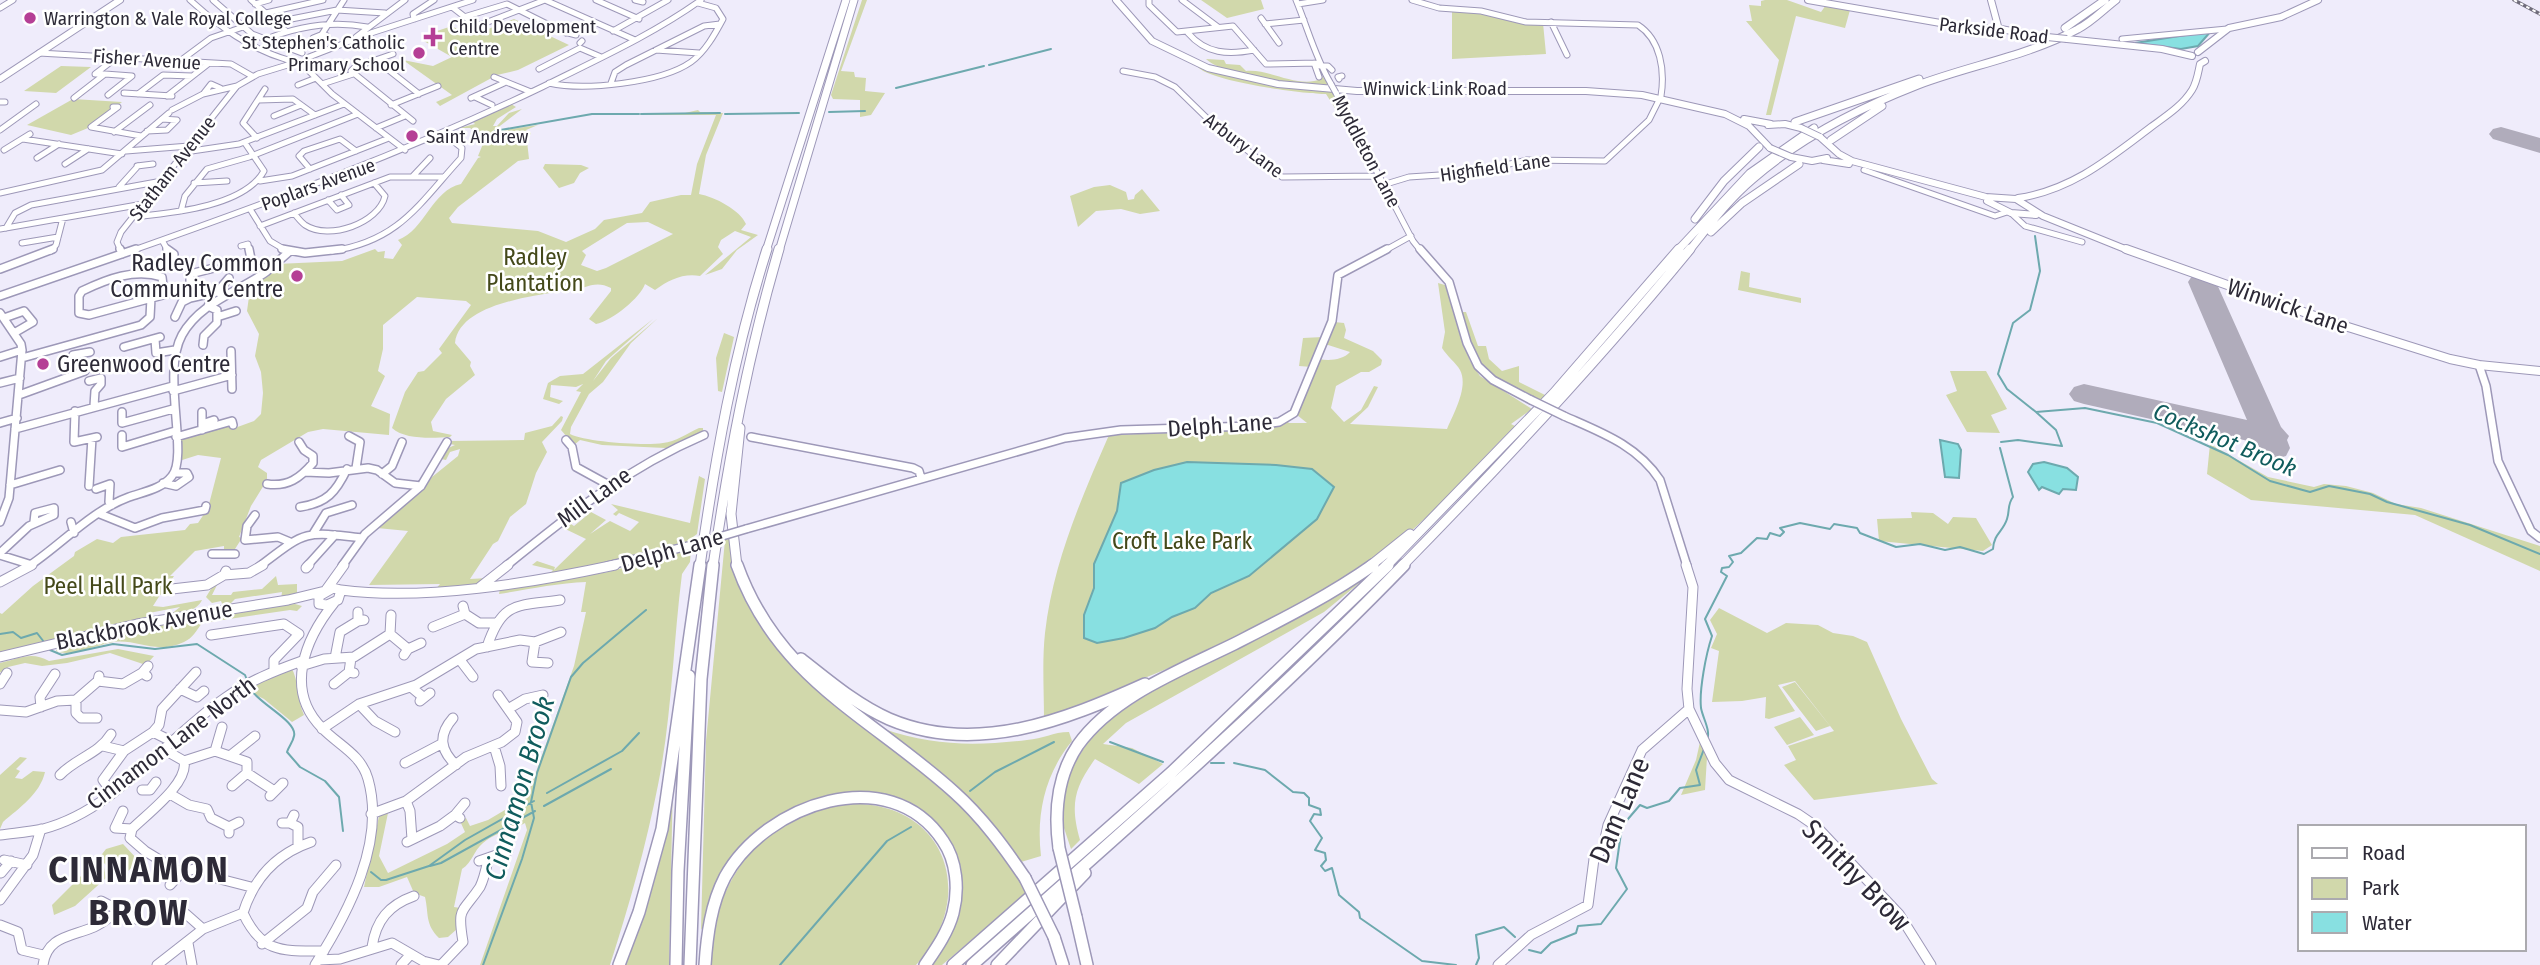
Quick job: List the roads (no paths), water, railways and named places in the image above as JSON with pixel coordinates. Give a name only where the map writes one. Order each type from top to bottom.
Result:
[{"type":"highway","points":[[834,50],[841,0]]},
{"type":"highway","points":[[690,965],[699,719],[709,592],[733,433],[765,293],[846,0]]},
{"type":"highway","points":[[619,965],[639,912],[662,829],[710,495],[753,292],[834,50],[856,0]]},
{"type":"highway","points":[[1798,125],[2033,43],[2073,24],[2105,0]]},
{"type":"highway","points":[[953,965],[1167,775],[1318,635],[1519,432],[1727,193],[1781,147],[1854,107],[1916,84],[2035,48],[2080,28],[2116,0]]},
{"type":"highway","points":[[1831,144],[1865,115],[1916,84]]},
{"type":"highway","points":[[972,965],[1149,808],[1329,642],[1499,468],[1615,339],[1721,211],[1753,179],[1816,133],[1916,84]]},
{"type":"highway","points":[[1667,264],[1710,199],[1759,141]]},
{"type":"highway","points":[[1693,246],[1742,203],[1799,164]]},
{"type":"highway","points":[[765,293],[737,452],[732,528],[736,563],[746,591],[776,640],[819,683],[943,782],[1005,848],[1025,878],[1054,937],[1063,965]]},
{"type":"highway","points":[[1358,576],[1403,540],[1512,434],[1519,432]]},
{"type":"highway","points":[[1087,965],[1059,848],[1057,811],[1061,782],[1067,764],[1087,734],[1131,698],[1316,602],[1377,565],[1433,519]]},
{"type":"highway","points":[[676,965],[683,768],[696,595]]},
{"type":"highway","points":[[776,640],[847,693],[890,719],[924,730],[960,735],[1003,734],[1044,725],[1073,715],[1227,647]]},
{"type":"highway","points":[[705,965],[707,934],[717,896],[734,864],[746,849],[782,819],[811,806],[845,798],[881,798],[914,810],[930,822],[943,839],[951,857],[956,884],[953,914],[937,948],[925,965]]},
{"type":"highway","points":[[997,965],[1149,808]]},
{"type":"main road","points":[[0,79],[120,0]]},
{"type":"main road","name":"Winwick Link Road","points":[[1118,0],[1133,23],[1158,43],[1210,68],[1260,81],[1348,91],[1575,91],[1660,97],[1749,121],[1798,125]]},
{"type":"main road","name":"Parkside Road","points":[[1808,0],[1896,17],[1988,29],[1998,24],[2009,32],[2199,56]]},
{"type":"main road","points":[[1991,0],[1998,24]]},
{"type":"main road","points":[[2013,209],[2095,169],[2170,112],[2191,91],[2199,56],[2214,37],[2227,29],[2281,17],[2318,0]]},
{"type":"main road","points":[[1988,29],[2009,32]]},
{"type":"main road","name":"Winwick Link Road","points":[[1726,115],[1746,124],[1759,141],[1770,148],[1791,157],[1812,161]]},
{"type":"main road","points":[[1759,141],[1760,129],[1775,124]]},
{"type":"main road","name":"Winwick Lane","points":[[1798,125],[1858,163],[1986,197],[2013,209]]},
{"type":"main road","points":[[1823,160],[1830,155],[1831,144]]},
{"type":"main road","points":[[1799,164],[1812,161]]},
{"type":"main road","name":"Winwick Lane","points":[[1812,161],[1840,161],[2043,216],[2134,253],[2321,319],[2479,365],[2540,370]]},
{"type":"main road","points":[[2013,209],[2013,198],[2013,209]]},
{"type":"street","points":[[0,8],[13,0]]},
{"type":"street","points":[[190,0],[226,32],[254,49],[297,60]]},
{"type":"street","points":[[213,0],[243,27],[297,60],[344,104],[405,150]]},
{"type":"street","points":[[253,2],[269,0]]},
{"type":"street","points":[[266,13],[323,0]]},
{"type":"street","points":[[322,33],[344,0]]},
{"type":"street","points":[[357,38],[356,36],[402,0]]},
{"type":"street","points":[[414,19],[413,14],[434,0]]},
{"type":"street","points":[[0,193],[88,175],[107,167],[173,109],[205,93],[237,86],[252,76],[317,52],[473,0]]},
{"type":"street","points":[[452,7],[480,25],[547,1],[559,0]]},
{"type":"street","points":[[596,0],[639,19]]},
{"type":"street","points":[[635,0],[643,2]]},
{"type":"street","points":[[613,32],[668,0]]},
{"type":"street","points":[[1149,0],[1149,5],[1175,31],[1188,33],[1218,27],[1235,27],[1268,64],[1317,64]]},
{"type":"street","points":[[1182,0],[1218,27]]},
{"type":"street","points":[[1297,2],[1322,0]]},
{"type":"street","points":[[1412,0],[1439,8],[1485,11],[1520,21],[1626,23],[1645,28],[1652,36],[1658,58],[1662,81],[1660,97]]},
{"type":"street","points":[[547,1],[632,39]]},
{"type":"street","points":[[549,83],[576,88],[680,68],[691,62],[699,53],[723,16],[720,10],[700,1]]},
{"type":"street","name":"Poplars Avenue","points":[[0,296],[250,209],[444,134],[625,45],[700,1]]},
{"type":"street","points":[[253,2],[286,31]]},
{"type":"street","name":"Myddleton Lane","points":[[1297,2],[1317,64],[1317,77]]},
{"type":"street","points":[[464,17],[500,5],[508,5],[566,33],[576,35]]},
{"type":"street","points":[[276,22],[337,10],[384,13]]},
{"type":"street","points":[[1260,17],[1279,44]]},
{"type":"street","points":[[1265,24],[1304,20]]},
{"type":"street","points":[[566,33],[589,21]]},
{"type":"street","points":[[1551,22],[1567,54]]},
{"type":"street","points":[[264,40],[286,31],[328,23],[367,27]]},
{"type":"street","points":[[611,83],[611,77],[618,69],[704,26],[720,24]]},
{"type":"street","points":[[180,61],[211,38],[243,27]]},
{"type":"street","points":[[2122,39],[2227,29]]},
{"type":"street","points":[[1188,33],[1196,43],[1222,54],[1254,50]]},
{"type":"street","points":[[538,70],[582,43],[601,57]]},
{"type":"street","points":[[656,50],[699,53]]},
{"type":"street","name":"Fisher Avenue","points":[[39,52],[236,65],[252,76]]},
{"type":"street","points":[[393,54],[351,71],[413,121]]},
{"type":"street","points":[[111,93],[132,76],[94,74],[117,57]]},
{"type":"street","points":[[376,60],[419,94]]},
{"type":"street","points":[[555,62],[563,65]]},
{"type":"street","points":[[124,93],[170,96],[209,63]]},
{"type":"street","name":"Myddleton Lane","points":[[1317,64],[1328,65],[1340,77]]},
{"type":"street","name":"Myddleton Lane","points":[[1317,64],[1336,93],[1411,236],[1449,282],[1467,343],[1478,366],[1493,380],[1628,447],[1647,462],[1660,480],[1693,587],[1687,689],[1689,709]]},
{"type":"street","name":"Arbury Lane","points":[[1123,71],[1155,77],[1175,87],[1212,123],[1282,177],[1379,176]]},
{"type":"street","points":[[76,97],[106,74]]},
{"type":"street","points":[[322,84],[353,74]]},
{"type":"street","points":[[138,94],[163,75],[192,76]]},
{"type":"street","points":[[494,77],[531,92]]},
{"type":"street","points":[[298,84],[316,79]]},
{"type":"street","points":[[492,105],[473,97],[504,82]]},
{"type":"street","name":"Statham Avenue","points":[[122,254],[118,238],[237,86]]},
{"type":"street","points":[[391,105],[438,86]]},
{"type":"street","points":[[257,138],[243,124],[265,89]]},
{"type":"street","name":"Highfield Lane","points":[[1385,184],[1409,177],[1470,173],[1527,160],[1605,161],[1649,120],[1660,97]]},
{"type":"street","points":[[259,100],[290,98],[314,116]]},
{"type":"street","points":[[0,131],[36,104]]},
{"type":"street","points":[[23,139],[124,153],[215,150],[244,143],[344,104]]},
{"type":"street","points":[[114,132],[150,105]]},
{"type":"street","points":[[274,116],[301,105]]},
{"type":"street","points":[[117,106],[91,127],[141,136]]},
{"type":"street","points":[[181,211],[183,201],[206,169],[358,114]]},
{"type":"street","points":[[376,128],[405,116]]},
{"type":"street","points":[[147,131],[167,130],[177,120],[162,119]]},
{"type":"street","points":[[4,150],[30,134]]},
{"type":"street","points":[[250,209],[272,244],[290,251],[344,249],[384,235],[398,225],[463,152],[462,148],[444,134]]},
{"type":"street","points":[[133,217],[181,211],[242,192],[260,181],[283,178],[310,169],[389,138]]},
{"type":"street","points":[[310,169],[299,157],[304,151],[340,139],[356,151]]},
{"type":"street","points":[[244,143],[264,171],[260,181]]},
{"type":"street","points":[[37,158],[59,144]]},
{"type":"street","points":[[65,164],[88,149]]},
{"type":"street","points":[[413,176],[432,157]]},
{"type":"street","points":[[119,187],[135,166],[153,163]]},
{"type":"street","name":"Winwick Lane","points":[[1864,170],[1995,216],[2013,209],[2032,229],[2082,242]]},
{"type":"street","points":[[260,226],[393,176],[443,177]]},
{"type":"street","points":[[3,228],[13,214],[24,207],[162,181]]},
{"type":"street","points":[[194,183],[227,181]]},
{"type":"street","points":[[294,213],[306,227],[315,230],[335,230],[357,224],[373,216],[384,204],[384,194],[374,183]]},
{"type":"street","points":[[328,200],[337,210],[345,209],[349,205],[341,195]]},
{"type":"street","points":[[3,228],[144,204]]},
{"type":"street","points":[[0,269],[48,253],[55,247],[63,218]]},
{"type":"street","name":"Delph Lane","points":[[501,585],[593,572],[1075,436],[1121,430],[1240,427],[1289,418],[1297,406],[1331,322],[1338,275],[1411,236]]},
{"type":"street","points":[[22,243],[58,237]]},
{"type":"street","points":[[162,240],[169,252],[174,254],[174,258]]},
{"type":"street","points":[[241,246],[247,244],[252,264],[269,269]]},
{"type":"street","points":[[0,582],[32,565],[112,505],[163,483],[174,472],[175,351],[188,325],[208,306],[269,269],[290,251]]},
{"type":"street","points":[[190,298],[190,274],[214,269]]},
{"type":"street","points":[[164,294],[162,277],[151,273],[136,274],[82,291],[79,296],[79,313],[87,316],[185,289]]},
{"type":"street","points":[[217,292],[226,278],[239,275]]},
{"type":"street","points":[[175,317],[183,302],[190,298],[217,292],[225,295]]},
{"type":"street","points":[[0,357],[74,344],[143,324],[150,317],[151,298]]},
{"type":"street","points":[[217,317],[234,312],[231,303]]},
{"type":"street","points":[[195,347],[206,344],[204,336],[216,324],[216,309],[208,306]]},
{"type":"street","points":[[0,327],[4,318],[24,311],[33,322],[14,333]]},
{"type":"street","points":[[0,522],[8,503],[22,354],[14,333],[4,318]]},
{"type":"street","points":[[124,347],[157,338],[156,353],[175,351]]},
{"type":"street","points":[[74,344],[73,357],[90,352]]},
{"type":"street","points":[[231,351],[232,389]]},
{"type":"street","points":[[2479,365],[2485,378],[2496,452],[2531,531],[2540,538]]},
{"type":"street","points":[[19,395],[89,374],[101,378],[101,384],[94,391],[94,406]]},
{"type":"street","points":[[200,375],[200,383]]},
{"type":"street","points":[[15,429],[94,406],[232,375]]},
{"type":"street","points":[[0,383],[20,378]]},
{"type":"street","points":[[122,412],[122,422],[173,409]]},
{"type":"street","points":[[75,411],[74,442],[94,438],[89,486],[110,481],[109,502],[112,505]]},
{"type":"street","points":[[202,412],[202,427]]},
{"type":"street","points":[[0,423],[16,418]]},
{"type":"street","points":[[202,427],[214,420]]},
{"type":"street","points":[[122,435],[122,447],[232,421],[233,425]]},
{"type":"street","name":"Mill Lane","points":[[480,587],[607,484],[654,456],[704,435]]},
{"type":"street","points":[[299,507],[318,505],[331,499],[351,469],[360,442],[349,436]]},
{"type":"street","points":[[751,437],[913,468],[919,471],[922,478]]},
{"type":"street","points":[[566,440],[572,447],[576,467],[607,484]]},
{"type":"street","points":[[267,473],[265,485],[287,485],[305,472],[314,458],[299,442]]},
{"type":"street","points":[[382,474],[392,466],[402,442]]},
{"type":"street","points":[[319,959],[354,891],[365,854],[371,793],[364,769],[346,747],[322,729],[310,714],[303,697],[301,663],[315,626],[319,596],[345,566],[362,538],[421,486],[448,444]]},
{"type":"street","points":[[305,472],[329,473],[373,468],[395,483],[421,486]]},
{"type":"street","points":[[10,485],[60,470]]},
{"type":"street","points":[[163,483],[176,486],[189,477],[187,473],[174,472]]},
{"type":"street","points":[[0,479],[11,475]]},
{"type":"street","points":[[313,534],[326,513],[353,505]]},
{"type":"street","points":[[100,514],[135,528],[162,518],[201,511]]},
{"type":"street","points":[[247,541],[244,538],[245,532],[256,515]]},
{"type":"street","points":[[32,565],[0,554],[34,522]]},
{"type":"street","points":[[71,522],[74,533]]},
{"type":"street","points":[[171,589],[207,585],[225,573],[237,576],[256,571],[290,542],[313,534],[362,538]]},
{"type":"street","points":[[305,568],[335,535]]},
{"type":"street","points":[[212,554],[234,554],[247,541],[278,537],[290,542]]},
{"type":"street","points":[[315,626],[340,597],[345,566]]},
{"type":"street","points":[[334,603],[372,594],[501,585],[495,575]]},
{"type":"street","points":[[341,590],[372,594]]},
{"type":"street","name":"Blackbrook Avenue","points":[[0,657],[149,621],[341,590]]},
{"type":"street","name":"Blackbrook Avenue","points":[[288,600],[327,605],[334,603]]},
{"type":"street","points":[[487,647],[495,623],[523,600],[561,600]]},
{"type":"street","points":[[439,627],[463,610],[479,623],[495,623]]},
{"type":"street","points":[[391,615],[390,634],[406,652],[421,643]]},
{"type":"street","points":[[335,658],[340,632],[360,618]]},
{"type":"street","points":[[211,636],[284,624],[299,634],[292,645],[274,661],[274,668]]},
{"type":"street","points":[[322,729],[359,704],[411,687],[473,650],[520,639],[535,642],[562,631]]},
{"type":"street","points":[[334,684],[352,672],[351,657],[390,634]]},
{"type":"street","points":[[535,642],[532,662],[548,663]]},
{"type":"street","name":"Cinnamon Lane North","points":[[0,835],[41,829],[99,802],[235,691],[274,668],[351,657]]},
{"type":"street","points":[[460,660],[474,678]]},
{"type":"street","points":[[108,787],[103,780],[124,751],[153,732],[159,725],[162,709],[196,671]]},
{"type":"street","points":[[1,711],[26,712],[57,701],[76,701],[99,679],[123,684],[146,672]]},
{"type":"street","points":[[41,707],[40,697],[49,680]]},
{"type":"street","points":[[387,694],[389,682]]},
{"type":"street","points":[[411,687],[414,692],[424,697]]},
{"type":"street","points":[[180,689],[197,697],[204,691]]},
{"type":"street","points":[[371,814],[406,801],[472,754],[509,737],[516,729],[517,722],[503,696]]},
{"type":"street","points":[[508,709],[525,699],[538,698]]},
{"type":"street","points":[[76,701],[78,716],[94,716]]},
{"type":"street","points":[[359,704],[366,716],[377,720],[387,730],[396,732]]},
{"type":"street","name":"Smithy Brow","points":[[1689,709],[1716,763],[1729,780],[1798,814],[1823,834],[1899,914],[1931,965]]},
{"type":"street","name":"Dam Lane","points":[[1498,965],[1531,934],[1588,905],[1594,859],[1603,848],[1608,825],[1637,759],[1642,750],[1689,709]]},
{"type":"street","points":[[453,718],[442,729],[446,755],[456,765]]},
{"type":"street","points":[[153,732],[173,742]]},
{"type":"street","points":[[215,751],[224,732]]},
{"type":"street","points":[[60,775],[74,761],[91,755],[103,746],[111,734]]},
{"type":"street","points":[[231,755],[255,736]]},
{"type":"street","points":[[410,763],[443,743]]},
{"type":"street","points":[[103,746],[124,751]]},
{"type":"street","points":[[494,746],[500,768],[500,788]]},
{"type":"street","points":[[163,749],[184,761],[186,769],[183,779],[132,829],[131,843],[142,848],[146,855],[158,856],[181,873]]},
{"type":"street","points":[[184,761],[215,751],[247,762],[247,773]]},
{"type":"street","points":[[229,787],[247,773]]},
{"type":"street","points":[[247,773],[271,793],[282,783]]},
{"type":"street","points":[[156,782],[146,790],[205,808],[211,818],[229,830],[239,822]]},
{"type":"street","points":[[406,801],[410,811],[409,840],[458,817],[465,803]]},
{"type":"street","points":[[123,811],[111,824],[116,829],[132,829]]},
{"type":"street","points":[[289,820],[298,827],[298,845]]},
{"type":"street","points":[[0,900],[33,855],[41,829]]},
{"type":"street","points":[[311,842],[298,845],[276,861],[251,887],[243,913],[248,926],[262,944],[277,950],[343,963],[372,947],[393,943],[411,954],[440,965],[458,950],[463,942],[459,918],[462,908],[481,885],[484,861],[508,851]]},
{"type":"street","points":[[1,873],[7,861],[27,865]]},
{"type":"street","points":[[262,944],[307,908],[317,881],[336,865]]},
{"type":"street","points":[[170,885],[181,873],[194,869]]},
{"type":"street","points":[[216,878],[225,878],[236,887],[251,887]]},
{"type":"street","points":[[372,947],[381,919],[398,897],[414,896]]},
{"type":"street","points":[[102,901],[136,919]]},
{"type":"street","points":[[0,925],[18,932],[22,950],[43,960],[48,946],[59,938],[100,925],[118,911]]},
{"type":"street","points":[[157,965],[203,929],[243,913]]},
{"type":"street","points":[[186,914],[203,929]]},
{"type":"street","points":[[188,943],[192,965]]},
{"type":"street","points":[[401,965],[411,954]]},
{"type":"water","points":[[2211,31],[2198,46],[2181,49],[2135,43]]},
{"type":"water","points":[[1940,440],[1958,444],[1961,450],[1959,478],[1945,477]]},
{"type":"water","points":[[1187,462],[1312,469],[1334,487],[1317,519],[1249,576],[1211,593],[1195,608],[1172,617],[1155,628],[1097,643],[1084,638],[1084,615],[1094,588],[1094,564],[1117,511],[1121,483],[1154,470]]},
{"type":"water","points":[[2044,462],[2067,468],[2078,477],[2076,490],[2063,489],[2059,494],[2042,487],[2039,490],[2028,472],[2033,464]]},
{"type":"waterway","points":[[989,65],[1051,49]]},
{"type":"waterway","points":[[896,88],[984,66]]},
{"type":"waterway","points":[[829,112],[865,111]]},
{"type":"waterway","points":[[641,114],[720,113]]},
{"type":"waterway","points":[[725,114],[799,113]]},
{"type":"waterway","points":[[495,131],[592,114],[639,114]]},
{"type":"waterway","points":[[2035,236],[2040,271],[2030,310],[2013,323],[1998,374],[2007,389],[2036,412]]},
{"type":"waterway","name":"Cockshot Brook","points":[[2036,412],[2085,408],[2157,423],[2228,455],[2270,481],[2310,492],[2329,486],[2370,494],[2387,502],[2470,525],[2540,554]]},
{"type":"waterway","name":"Cockshot Brook","points":[[2001,442],[2018,440],[2062,446],[2056,430],[2036,412]]},
{"type":"waterway","name":"Cockshot Brook","points":[[1707,741],[1701,692],[1712,636],[1705,619],[1727,576],[1721,572],[1722,568],[1729,567],[1733,562],[1729,556],[1741,553],[1757,538],[1767,539],[1770,533],[1780,536],[1784,532],[1780,528],[1800,523],[1830,529],[1834,524],[1857,528],[1860,533],[1896,547],[1920,544],[1945,550],[1960,547],[1984,554],[1993,549],[1995,539],[2007,519],[2013,497],[2000,448]]},
{"type":"waterway","name":"Cinnamon Brook","points":[[531,803],[537,773],[571,677],[583,663],[646,610]]},
{"type":"waterway","points":[[0,634],[13,632],[21,638],[37,633],[44,642]]},
{"type":"waterway","points":[[50,650],[62,655],[113,644],[155,649],[197,644],[245,675],[247,680]]},
{"type":"waterway","points":[[249,687],[294,730],[287,752],[300,767],[325,781],[339,797],[343,831]]},
{"type":"waterway","points":[[547,793],[622,751],[639,733]]},
{"type":"waterway","points":[[970,791],[995,772],[1054,742]]},
{"type":"waterway","name":"Cockshot Brook","points":[[1110,742],[1163,762]]},
{"type":"waterway","name":"Cockshot Brook","points":[[1529,950],[1541,953],[1551,943],[1576,933],[1578,926],[1601,924],[1627,889],[1616,868],[1622,826],[1640,805],[1647,808],[1669,801],[1680,788],[1700,785],[1696,770],[1704,749]]},
{"type":"waterway","name":"Cockshot Brook","points":[[1211,763],[1224,763]]},
{"type":"waterway","name":"Cockshot Brook","points":[[1234,763],[1265,770],[1293,792],[1304,793],[1309,798],[1309,805],[1320,809],[1321,815],[1314,814],[1310,821],[1322,838],[1315,850],[1325,853],[1326,860],[1321,866],[1325,871],[1332,868],[1339,895],[1359,912],[1360,918],[1422,961],[1456,965]]},
{"type":"waterway","points":[[544,806],[611,769]]},
{"type":"waterway","points":[[371,872],[381,880],[386,880],[429,866],[465,840],[531,803]]},
{"type":"waterway","name":"Cinnamon Brook","points":[[531,803],[533,812]]},
{"type":"waterway","points":[[430,866],[441,863],[533,812]]},
{"type":"waterway","name":"Cinnamon Brook","points":[[483,965],[522,859],[534,818],[533,812]]},
{"type":"waterway","points":[[780,965],[887,841],[911,827]]},
{"type":"waterway","name":"Cockshot Brook","points":[[1476,965],[1479,958],[1476,935],[1504,927],[1515,937]]},
{"type":"railway","points":[[2514,0],[2540,14]]},
{"type":"place","name":"Warrington & Vale Royal College","points":[[30,18]]},
{"type":"place","name":"Child Development Centre","points":[[433,37]]},
{"type":"place","name":"St Stephen's Catholic Primary School","points":[[419,53]]},
{"type":"place","name":"Saint Andrew","points":[[412,136]]},
{"type":"place","name":"Radley Common Community Centre","points":[[297,276]]},
{"type":"place","name":"Greenwood Centre","points":[[43,364]]},
{"type":"district","name":"CINNAMON BROW","points":[[139,890]]},
{"type":"park label","name":"Radley Plantation","points":[[535,270]]},
{"type":"park label","name":"Croft Lake Park","points":[[1182,541]]},
{"type":"park label","name":"Peel Hall Park","points":[[108,586]]}]
